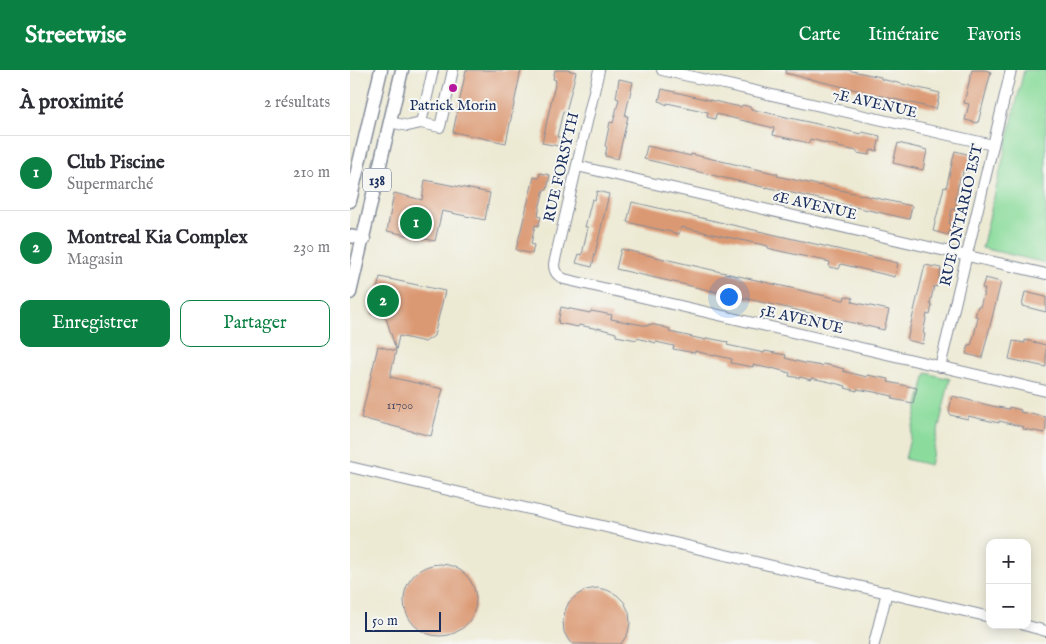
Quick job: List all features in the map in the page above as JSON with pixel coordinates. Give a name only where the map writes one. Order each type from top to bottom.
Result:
[{"type":"main road","points":[[381,71],[401,72]]},
{"type":"main road","name":"138","points":[[350,201],[381,71]]},
{"type":"main road","name":"138","points":[[350,293],[401,72]]},
{"type":"main road","points":[[370,117],[390,122]]},
{"type":"main road","points":[[350,236],[364,239]]},
{"type":"street","points":[[421,123],[434,70]]},
{"type":"street","points":[[390,122],[408,126],[421,123],[440,127],[453,70]]},
{"type":"street","name":"RUE FORSYTH","points":[[554,271],[554,264],[599,70]]},
{"type":"street","name":"7E AVENUE","points":[[662,70],[993,145]]},
{"type":"street","name":"RUE ONTARIO EST","points":[[940,366],[968,256],[1011,70]]},
{"type":"street","name":"6E AVENUE","points":[[577,166],[1046,274]]},
{"type":"street","name":"5E AVENUE","points":[[554,271],[557,276],[564,279],[1046,391]]},
{"type":"street","points":[[350,467],[986,616]]},
{"type":"street","points":[[874,644],[887,592]]},
{"type":"street","points":[[1031,627],[1046,631]]},
{"type":"green space","points":[[1024,70],[1046,70],[1046,263],[982,248]]},
{"type":"green space","points":[[926,373],[950,379],[930,465],[905,459]]},
{"type":"building","points":[[466,70],[521,70],[506,143],[453,132]]},
{"type":"building","points":[[555,70],[576,72],[566,112],[563,111],[557,137],[560,137],[558,146],[542,143],[556,80],[553,79]]},
{"type":"building","points":[[786,70],[847,70],[940,93],[936,109],[785,73]]},
{"type":"building","points":[[972,70],[991,72],[978,123],[965,120],[969,104],[964,103]]},
{"type":"building","points":[[619,79],[633,82],[625,116],[628,116],[618,159],[605,156],[607,147],[605,146],[610,122],[613,123],[619,99],[616,98]]},
{"type":"building","points":[[662,89],[731,105],[751,107],[751,109],[861,134],[862,132],[880,136],[877,151],[871,150],[869,155],[857,153],[857,151],[810,139],[809,143],[773,135],[774,128],[716,114],[715,119],[707,117],[708,112],[667,103],[667,105],[659,101]]},
{"type":"building","points":[[898,143],[927,150],[923,170],[893,163]]},
{"type":"building","points":[[647,146],[691,156],[691,154],[778,174],[777,176],[912,206],[909,219],[644,159]]},
{"type":"building","points":[[955,151],[971,155],[967,172],[963,171],[962,178],[960,178],[955,199],[957,200],[955,210],[952,209],[948,235],[933,231]]},
{"type":"building","points":[[540,173],[550,175],[547,190],[544,189],[540,205],[538,216],[541,217],[538,226],[535,225],[531,244],[534,245],[532,254],[516,250],[534,177],[539,178]]},
{"type":"building","points":[[425,180],[490,193],[485,220],[442,211],[435,241],[387,231],[394,193],[422,200]]},
{"type":"building","points":[[597,191],[609,194],[592,267],[576,263],[579,254],[582,255],[588,227],[585,227],[592,199],[595,200]]},
{"type":"building","points":[[632,202],[898,263],[895,277],[841,264],[839,269],[829,267],[830,262],[681,227],[679,234],[627,222]]},
{"type":"building","points":[[621,249],[843,300],[845,296],[853,298],[852,302],[889,310],[884,330],[616,269]]},
{"type":"building","points":[[925,265],[941,268],[937,287],[934,286],[930,304],[932,305],[930,315],[927,314],[923,344],[907,340]]},
{"type":"building","points":[[380,277],[445,291],[434,336],[425,342],[399,336],[396,350],[386,318],[371,314]]},
{"type":"building","points":[[985,278],[1001,282],[982,358],[966,354],[974,336],[978,317],[975,316],[978,306],[980,307],[985,289],[982,288]]},
{"type":"building","points":[[1025,292],[1046,297],[1046,312],[1022,306]]},
{"type":"building","points":[[561,307],[612,315],[611,319],[648,326],[649,324],[660,326],[670,329],[669,332],[706,340],[707,338],[728,342],[727,345],[764,353],[765,351],[786,355],[785,358],[804,363],[833,366],[844,369],[843,371],[867,377],[867,375],[889,379],[888,382],[917,388],[913,403],[892,399],[893,396],[845,388],[846,386],[830,382],[789,376],[790,373],[772,368],[731,363],[732,359],[695,351],[695,353],[673,349],[674,346],[637,338],[637,340],[616,336],[616,333],[598,328],[558,323]]},
{"type":"building","points":[[1025,340],[1046,345],[1046,367],[1009,359],[1013,341],[1025,343]]},
{"type":"building","points":[[378,346],[396,351],[390,377],[443,389],[431,436],[361,418]]},
{"type":"building","points":[[952,396],[992,406],[1009,409],[1009,407],[1021,410],[1020,412],[1046,417],[1045,433],[1023,429],[1024,427],[999,421],[999,423],[968,416],[968,419],[950,415]]},
{"type":"building","points":[[440,564],[454,567],[466,574],[473,586],[476,600],[473,614],[466,626],[454,633],[440,636],[426,633],[414,626],[407,614],[404,600],[407,586],[414,574],[426,567]]},
{"type":"building","points":[[597,588],[617,595],[624,602],[629,612],[630,623],[628,633],[621,644],[572,644],[564,632],[563,621],[569,602],[586,590]]},
{"type":"place","name":"Patrick Morin","points":[[453,88]]},
{"type":"place","name":"Club Piscine","points":[[416,223]]},
{"type":"place","name":"Montreal Kia Complex","points":[[383,301]]}]
